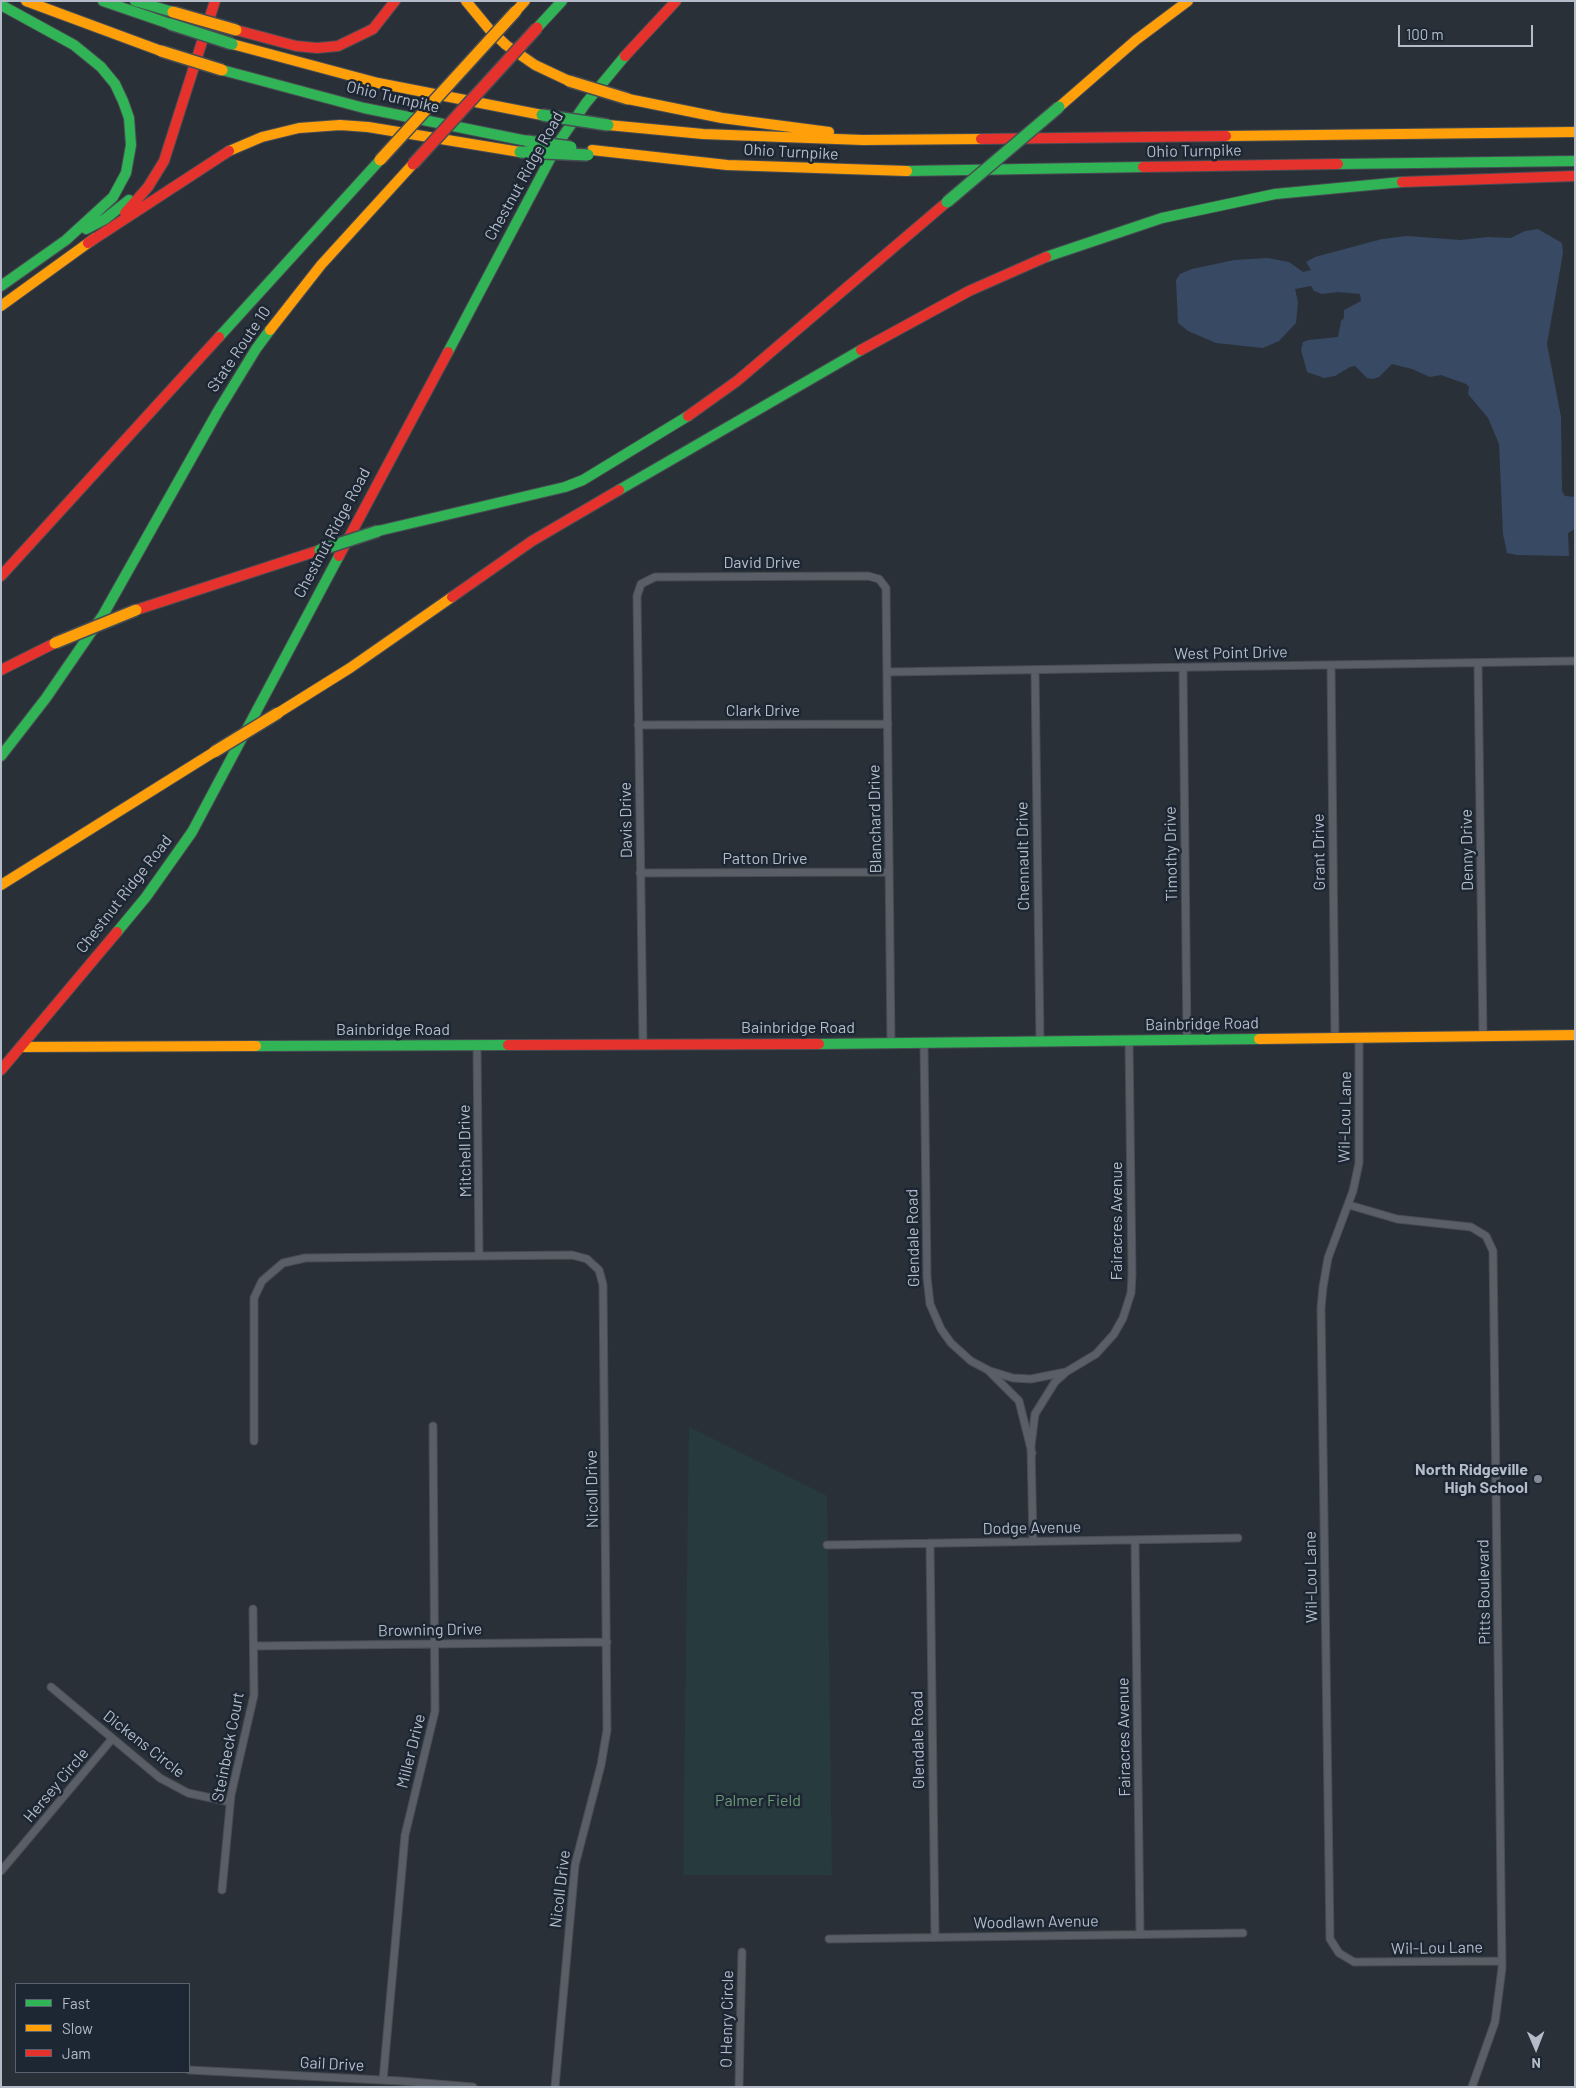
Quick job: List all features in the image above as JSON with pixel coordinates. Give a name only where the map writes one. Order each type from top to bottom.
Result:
[{"type":"main road","name":"Ohio Turnpike","points":[[26,1],[161,51],[222,70],[372,110],[590,153],[768,167],[892,171],[1575,161]]},
{"type":"main road","name":"Ohio Turnpike","points":[[103,1],[232,44],[378,83],[542,115],[703,134],[863,140],[1575,132]]},
{"type":"main road","points":[[135,1],[296,46],[318,48],[338,46],[356,39],[373,29],[387,14],[395,1]]},
{"type":"main road","points":[[1,286],[66,240],[116,212],[132,197],[149,174],[167,129],[208,1]]},
{"type":"main road","points":[[88,243],[136,202],[158,171],[215,1]]},
{"type":"main road","points":[[466,1],[489,29],[506,45],[535,65],[568,81],[628,99],[722,118],[845,134],[863,140]]},
{"type":"main road","name":"State Route 10","points":[[1,576],[525,1]]},
{"type":"main road","name":"State Route 10","points":[[1,756],[46,698],[103,615],[151,533],[218,411],[256,349],[316,272],[562,1]]},
{"type":"main road","name":"Chestnut Ridge Road","points":[[1,1070],[146,897],[192,832],[560,142],[586,103],[613,69],[676,1]]},
{"type":"main road","points":[[1,670],[55,642],[136,610],[378,531],[565,487],[586,478],[699,409],[738,381],[1136,40],[1188,1]]},
{"type":"main road","points":[[1,5],[68,42],[94,60],[115,84],[126,109],[131,145],[122,182],[106,204],[66,240]]},
{"type":"main road","points":[[1,306],[88,243],[227,152],[262,138],[293,129],[324,125],[368,127],[520,152],[590,153]]},
{"type":"main road","points":[[1,885],[350,668],[541,536],[768,402],[925,314],[990,281],[1081,244],[1156,220],[1206,207],[1276,194],[1396,182],[1575,176]]},
{"type":"main road","name":"Bainbridge Road","points":[[21,1048],[891,1044],[1575,1035]]},
{"type":"street","name":"David Drive","points":[[637,596],[638,589],[645,580],[665,577],[868,576],[882,582],[887,594]]},
{"type":"street","name":"Blanchard Drive","points":[[887,594],[891,1044]]},
{"type":"street","name":"Davis Drive","points":[[637,596],[642,1045]]},
{"type":"street","name":"West Point Drive","points":[[887,672],[1575,661]]},
{"type":"street","name":"Denny Drive","points":[[1478,663],[1483,1036]]},
{"type":"street","name":"Grant Drive","points":[[1331,665],[1335,1038]]},
{"type":"street","name":"Timothy Drive","points":[[1183,668],[1187,1040]]},
{"type":"street","name":"Chennault Drive","points":[[1035,670],[1040,1042]]},
{"type":"street","name":"Clark Drive","points":[[638,725],[888,724]]},
{"type":"street","name":"Patton Drive","points":[[640,873],[889,872]]},
{"type":"street","name":"Wil-Lou Lane","points":[[1359,1038],[1361,1149],[1357,1177],[1349,1205],[1328,1258],[1321,1308],[1330,1939],[1339,1953],[1346,1958],[1362,1963],[1502,1961]]},
{"type":"street","name":"Fairacres Avenue","points":[[1033,1542],[1032,1452],[1035,1414],[1055,1382],[1066,1372],[1089,1360],[1109,1341],[1123,1318],[1131,1293],[1129,1041]]},
{"type":"street","name":"Glendale Road","points":[[924,1043],[928,1295],[933,1312],[946,1336],[964,1356],[988,1370],[1019,1401],[1032,1452]]},
{"type":"street","name":"Mitchell Drive","points":[[477,1046],[479,1256]]},
{"type":"street","name":"Pitts Boulevard","points":[[1349,1205],[1397,1219],[1472,1227],[1486,1236],[1493,1251],[1502,1961],[1501,1986],[1495,2022],[1472,2087]]},
{"type":"street","name":"Nicoll Drive","points":[[254,1441],[252,1312],[254,1298],[262,1281],[274,1268],[296,1259],[479,1256],[582,1257],[594,1264],[602,1278],[607,1730],[601,1765],[575,1864],[555,2087]]},
{"type":"street","name":"Fairacres Avenue","points":[[988,1370],[1013,1378],[1030,1379],[1066,1372]]},
{"type":"street","name":"Miller Drive","points":[[383,2080],[405,1835],[435,1711],[433,1426]]},
{"type":"street","name":"Dodge Avenue","points":[[827,1545],[1238,1538]]},
{"type":"street","name":"Fairacres Avenue","points":[[1135,1540],[1140,1934]]},
{"type":"street","name":"Glendale Road","points":[[930,1543],[934,1937]]},
{"type":"street","name":"Steinbeck Court","points":[[222,1890],[230,1802],[251,1713],[254,1609]]},
{"type":"street","name":"Browning Drive","points":[[254,1646],[607,1642]]},
{"type":"street","name":"Dickens Circle","points":[[51,1688],[169,1784],[198,1796],[230,1802]]},
{"type":"street","name":"Hersey Circle","points":[[1,1871],[112,1739]]},
{"type":"street","name":"Woodlawn Avenue","points":[[829,1939],[1243,1933]]},
{"type":"street","name":"O Henry Circle","points":[[739,2087],[742,1952]]},
{"type":"street","name":"Gail Drive","points":[[190,2070],[383,2080],[473,2087]]},
{"type":"green space","name":"Palmer Field","points":[[689,1427],[827,1496],[832,1875],[683,1875]]},
{"type":"water","points":[[1538,229],[1562,243],[1563,253],[1547,344],[1561,417],[1562,491],[1565,496],[1575,497],[1575,529],[1568,533],[1569,556],[1517,555],[1507,553],[1503,534],[1499,444],[1488,418],[1468,394],[1469,387],[1466,384],[1441,375],[1430,377],[1412,369],[1392,364],[1379,377],[1373,379],[1367,378],[1355,366],[1335,376],[1324,378],[1307,372],[1301,350],[1303,342],[1338,337],[1341,321],[1344,318],[1344,310],[1361,301],[1360,294],[1338,292],[1322,294],[1314,291],[1311,286],[1295,289],[1298,302],[1296,323],[1279,341],[1263,348],[1216,343],[1188,331],[1178,323],[1176,280],[1180,274],[1192,269],[1234,260],[1268,258],[1289,262],[1303,272],[1311,270],[1306,262],[1315,257],[1382,239],[1407,236],[1460,240],[1488,237],[1511,238],[1525,231]]},
{"type":"traffic: fast","points":[[103,1],[170,24]]},
{"type":"traffic: fast","points":[[135,1],[173,12]]},
{"type":"traffic: fast","points":[[537,28],[562,1]]},
{"type":"traffic: fast","points":[[1,5],[74,45],[101,67],[115,84],[123,101],[129,118],[131,145],[126,173],[113,197],[66,240],[1,286]]},
{"type":"traffic: fast","points":[[170,24],[232,44]]},
{"type":"traffic: fast","points":[[448,352],[559,142],[586,103],[625,56]]},
{"type":"traffic: fast","points":[[222,70],[364,108],[527,141]]},
{"type":"traffic: fast","points":[[947,202],[1059,107]]},
{"type":"traffic: fast","points":[[542,115],[608,125]]},
{"type":"traffic: fast","points":[[527,141],[571,147]]},
{"type":"traffic: fast","points":[[520,152],[588,155]]},
{"type":"traffic: fast","points":[[219,337],[380,160]]},
{"type":"traffic: fast","points":[[1338,164],[1575,161]]},
{"type":"traffic: fast","points":[[907,171],[1143,167]]},
{"type":"traffic: fast","points":[[1046,257],[1162,218],[1275,194],[1402,182]]},
{"type":"traffic: fast","points":[[86,229],[105,219],[129,200]]},
{"type":"traffic: fast","points":[[1,756],[46,698],[103,615],[218,411],[256,349],[270,330]]},
{"type":"traffic: fast","points":[[619,490],[861,350]]},
{"type":"traffic: fast","points":[[378,531],[565,487],[583,480],[688,416]]},
{"type":"traffic: fast","points":[[320,550],[378,531]]},
{"type":"traffic: fast","points":[[117,932],[146,897],[192,832],[339,556]]},
{"type":"traffic: fast","points":[[819,1044],[1259,1039]]},
{"type":"traffic: fast","points":[[256,1046],[508,1045]]},
{"type":"traffic: slow","points":[[26,1],[161,51]]},
{"type":"traffic: slow","points":[[466,1],[489,29],[506,45],[535,65],[569,81]]},
{"type":"traffic: slow","points":[[516,11],[525,1]]},
{"type":"traffic: slow","points":[[1059,107],[1136,40],[1188,1]]},
{"type":"traffic: slow","points":[[380,160],[516,11]]},
{"type":"traffic: slow","points":[[173,12],[236,30]]},
{"type":"traffic: slow","points":[[232,44],[378,83],[542,115]]},
{"type":"traffic: slow","points":[[161,51],[222,70]]},
{"type":"traffic: slow","points":[[569,81],[628,99]]},
{"type":"traffic: slow","points":[[628,99],[722,118],[829,132]]},
{"type":"traffic: slow","points":[[229,151],[262,137],[299,128],[340,125],[368,127],[520,152]]},
{"type":"traffic: slow","points":[[608,125],[703,134],[863,140],[981,139]]},
{"type":"traffic: slow","points":[[1226,136],[1575,132]]},
{"type":"traffic: slow","points":[[592,150],[727,165],[907,171]]},
{"type":"traffic: slow","points":[[270,330],[321,265],[413,164]]},
{"type":"traffic: slow","points":[[1,306],[95,238]]},
{"type":"traffic: slow","points":[[278,713],[350,668],[452,597]]},
{"type":"traffic: slow","points":[[55,643],[136,610]]},
{"type":"traffic: slow","points":[[214,752],[278,713]]},
{"type":"traffic: slow","points":[[1,885],[214,752]]},
{"type":"traffic: slow","points":[[1259,1039],[1575,1035]]},
{"type":"traffic: slow","points":[[21,1047],[256,1046]]},
{"type":"traffic: jam","points":[[125,213],[148,187],[164,161],[215,1]]},
{"type":"traffic: jam","points":[[236,30],[296,46],[317,48],[338,46],[373,29],[395,1]]},
{"type":"traffic: jam","points":[[625,56],[676,1]]},
{"type":"traffic: jam","points":[[413,164],[537,28]]},
{"type":"traffic: jam","points":[[981,139],[1226,136]]},
{"type":"traffic: jam","points":[[88,243],[229,151]]},
{"type":"traffic: jam","points":[[1143,167],[1338,164]]},
{"type":"traffic: jam","points":[[1402,182],[1575,176]]},
{"type":"traffic: jam","points":[[688,416],[737,381],[947,202]]},
{"type":"traffic: jam","points":[[861,350],[969,291],[1046,257]]},
{"type":"traffic: jam","points":[[1,576],[219,337]]},
{"type":"traffic: jam","points":[[339,556],[448,352]]},
{"type":"traffic: jam","points":[[452,597],[532,541],[619,490]]},
{"type":"traffic: jam","points":[[136,610],[320,550]]},
{"type":"traffic: jam","points":[[1,670],[55,643]]},
{"type":"traffic: jam","points":[[1,1070],[117,932]]},
{"type":"traffic: jam","points":[[508,1045],[819,1044]]},
{"type":"place","name":"North Ridgeville High School","points":[[1538,1479]]}]
